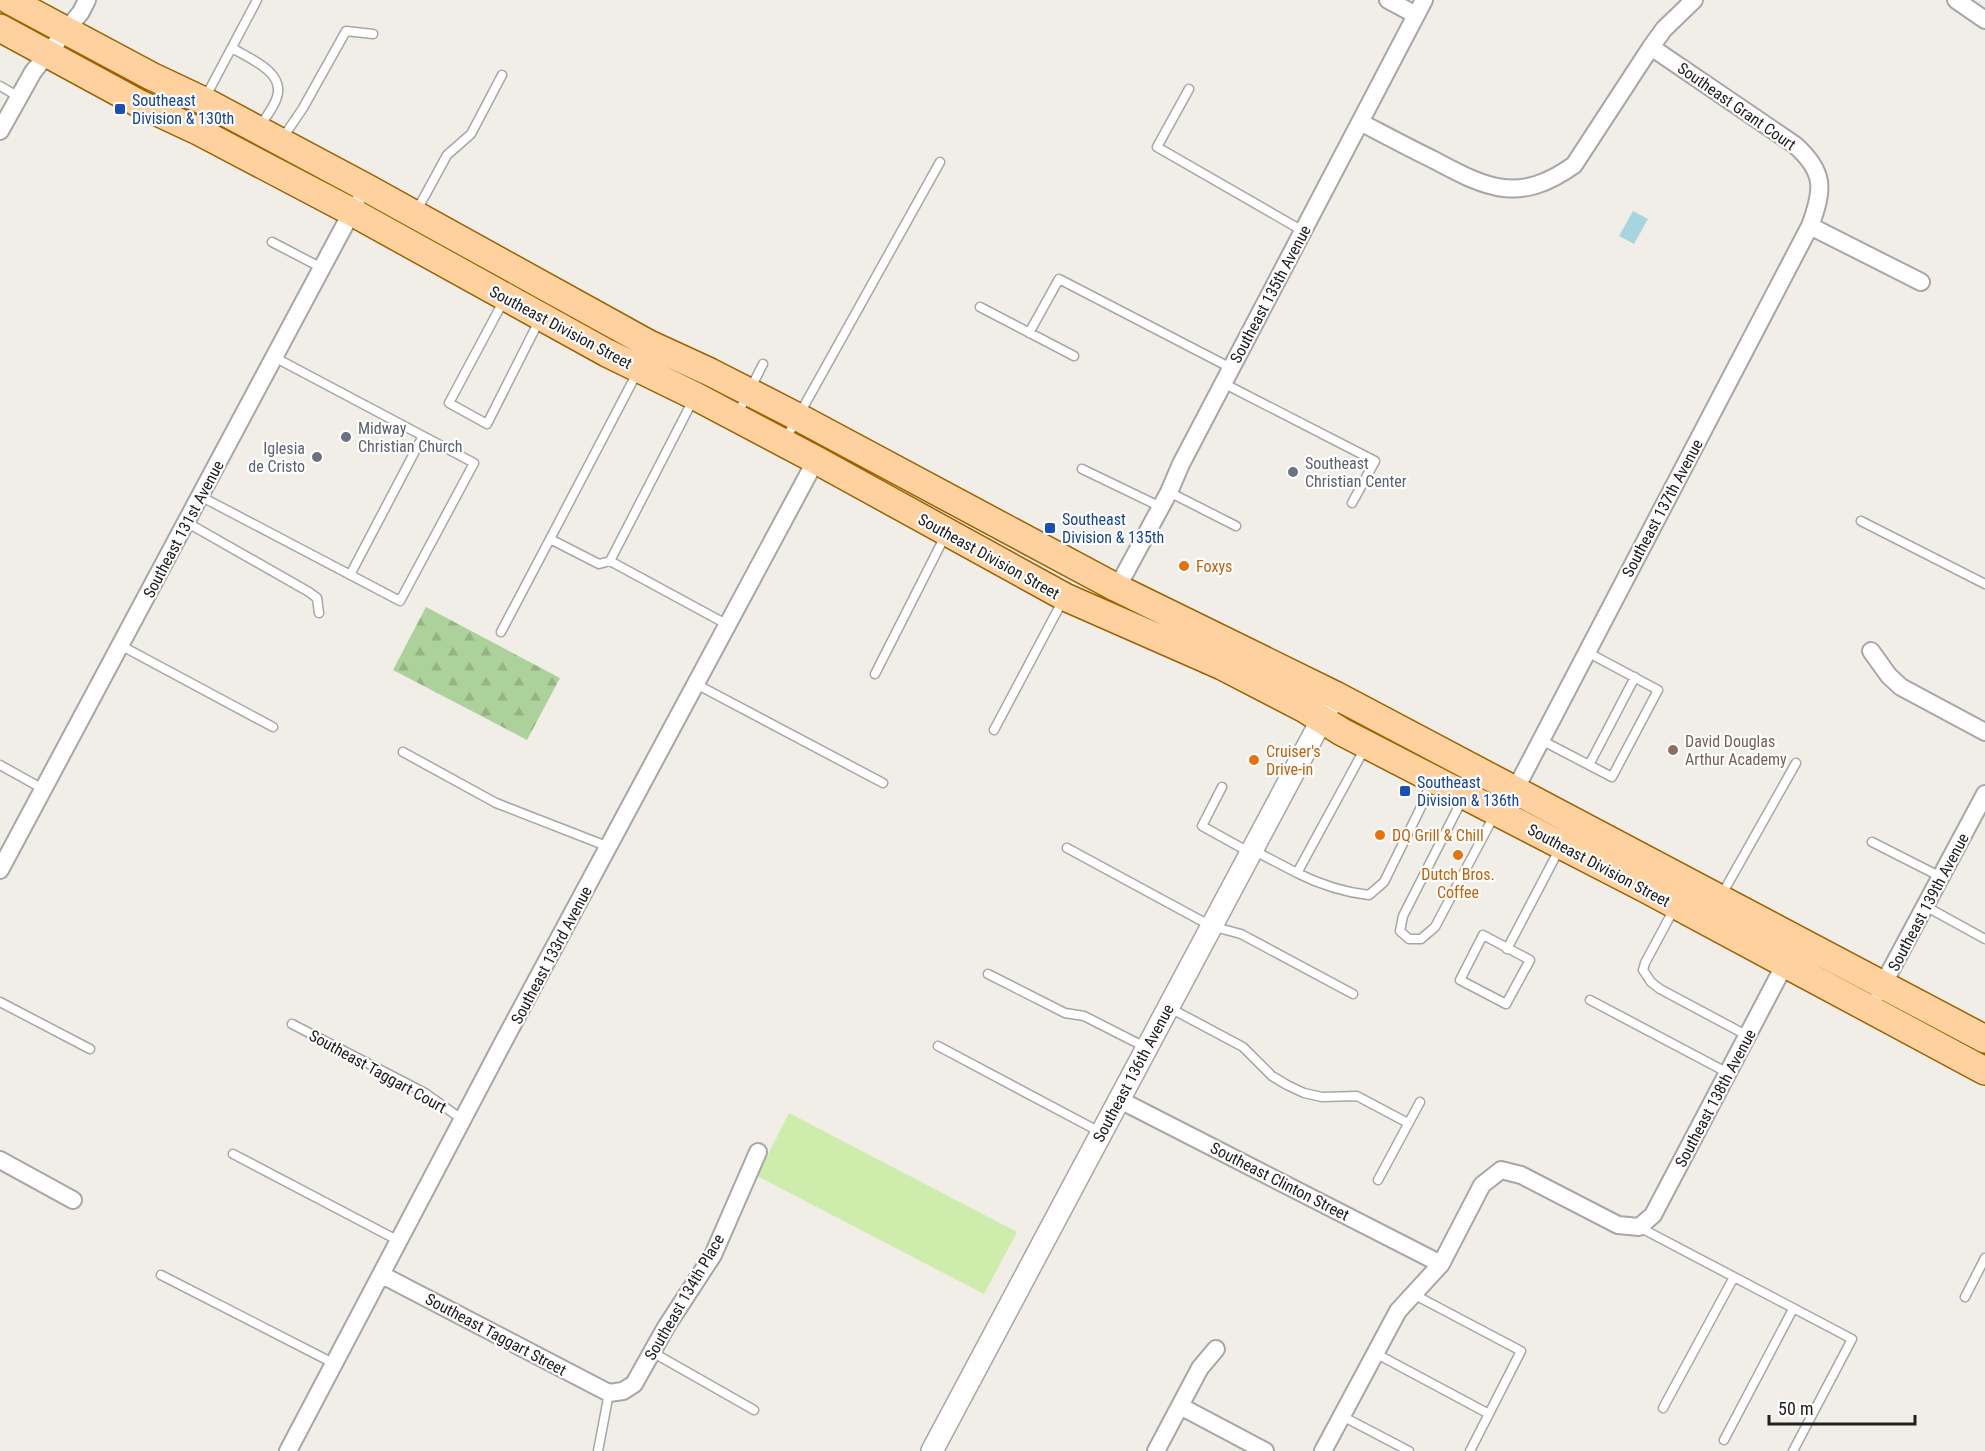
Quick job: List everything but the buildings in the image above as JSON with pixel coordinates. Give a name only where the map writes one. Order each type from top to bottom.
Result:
[{"type":"main road","name":"Southeast Division Street","points":[[9,0],[365,187],[649,344],[798,417],[1117,588],[1335,695],[1985,1039]]},
{"type":"main road","name":"Southeast Division Street","points":[[0,28],[140,104],[200,132],[352,212],[639,369],[816,460],[1065,597],[1222,666],[1985,1071]]},
{"type":"main road","points":[[1065,597],[1104,596],[1117,588]]},
{"type":"street","points":[[0,131],[33,72],[81,12],[87,0]]},
{"type":"street","points":[[1388,0],[1416,15]]},
{"type":"street","name":"Southeast 135th Avenue","points":[[1117,588],[1170,492],[1181,464],[1424,0]]},
{"type":"street","points":[[1360,122],[1487,186],[1510,189],[1533,186],[1555,179],[1574,165],[1664,29],[1694,0]]},
{"type":"street","points":[[1956,0],[1985,20]]},
{"type":"street","name":"Southeast Grant Court","points":[[1651,47],[1795,145],[1808,157],[1817,169],[1820,189],[1817,207],[1810,226]]},
{"type":"street","name":"Southeast 131st Avenue","points":[[0,870],[365,187]]},
{"type":"street","points":[[1810,226],[1921,282]]},
{"type":"street","name":"Southeast 137th Avenue","points":[[1515,790],[1810,226]]},
{"type":"street","name":"Southeast 133rd Avenue","points":[[288,1451],[816,460]]},
{"type":"street","points":[[1871,651],[1889,676],[1901,687],[1985,732]]},
{"type":"street","name":"Southeast 136th Avenue","points":[[932,1451],[1335,695]]},
{"type":"street","name":"Southeast 139th Avenue","points":[[1869,1010],[1985,794]]},
{"type":"street","name":"Southeast 138th Avenue","points":[[1639,1227],[1653,1215],[1785,964]]},
{"type":"street","name":"Southeast Clinton Street","points":[[1118,1099],[1441,1264]]},
{"type":"street","name":"Southeast 134th Place","points":[[609,1393],[623,1391],[634,1384],[713,1255],[758,1152]]},
{"type":"street","points":[[0,1160],[73,1200]]},
{"type":"street","points":[[1323,1451],[1398,1311],[1441,1264],[1482,1185],[1501,1170],[1521,1175],[1618,1225],[1639,1227]]},
{"type":"street","name":"Southeast Taggart Street","points":[[382,1275],[609,1393]]},
{"type":"street","points":[[1156,1451],[1200,1368],[1216,1349]]},
{"type":"street","points":[[1180,1406],[1265,1451]]},
{"type":"lane","points":[[204,101],[257,0]]},
{"type":"lane","points":[[269,136],[303,108],[346,32],[374,34]]},
{"type":"lane","points":[[232,48],[275,75],[280,86],[269,136]]},
{"type":"lane","points":[[415,215],[447,155],[471,134],[502,75]]},
{"type":"lane","points":[[0,86],[19,97]]},
{"type":"lane","points":[[1189,89],[1157,147],[1303,231]]},
{"type":"lane","points":[[784,443],[940,162]]},
{"type":"lane","points":[[272,242],[322,268]]},
{"type":"lane","points":[[1029,333],[1059,279],[1231,368]]},
{"type":"lane","points":[[505,297],[449,403],[487,424],[542,317]]},
{"type":"lane","points":[[980,307],[1074,356]]},
{"type":"lane","points":[[200,496],[400,601],[474,463],[274,357]]},
{"type":"lane","points":[[735,418],[763,364]]},
{"type":"lane","points":[[501,632],[639,369]]},
{"type":"lane","points":[[1223,383],[1375,461],[1352,503]]},
{"type":"lane","points":[[610,561],[695,396]]},
{"type":"lane","points":[[350,575],[423,436]]},
{"type":"lane","points":[[1082,469],[1161,507]]},
{"type":"lane","points":[[1170,492],[1236,526]]},
{"type":"lane","points":[[1860,520],[1985,584]]},
{"type":"lane","points":[[186,522],[309,592],[317,598],[319,613]]},
{"type":"lane","points":[[875,674],[947,532]]},
{"type":"lane","points":[[550,539],[599,564],[610,561],[728,625]]},
{"type":"lane","points":[[994,730],[1065,597]]},
{"type":"lane","points":[[120,645],[273,727]]},
{"type":"lane","points":[[1540,740],[1612,777],[1658,690],[1587,652]]},
{"type":"lane","points":[[1589,765],[1635,677]]},
{"type":"lane","points":[[696,684],[883,783]]},
{"type":"lane","points":[[1297,873],[1367,745]]},
{"type":"lane","points":[[403,752],[496,803],[609,847]]},
{"type":"lane","points":[[1719,899],[1796,763]]},
{"type":"lane","points":[[0,765],[43,789]]},
{"type":"lane","points":[[1222,787],[1202,826],[1320,884],[1347,893],[1369,895],[1384,882],[1422,805],[1432,779]]},
{"type":"lane","points":[[1464,795],[1403,916],[1400,930],[1409,939],[1421,939],[1435,927],[1496,811]]},
{"type":"lane","points":[[1872,842],[1941,877]]},
{"type":"lane","points":[[1507,949],[1562,845]]},
{"type":"lane","points":[[1067,848],[1211,926],[1241,934],[1353,994]]},
{"type":"lane","points":[[1676,906],[1643,970],[1660,989],[1748,1036]]},
{"type":"lane","points":[[1925,906],[1985,939]]},
{"type":"lane","points":[[1483,935],[1507,949],[1530,960],[1506,1004],[1460,980],[1483,935]]},
{"type":"lane","points":[[988,974],[1065,1013],[1084,1016],[1146,1047]]},
{"type":"lane","points":[[1590,1000],[1728,1073]]},
{"type":"lane","points":[[0,1002],[90,1049]]},
{"type":"lane","points":[[1168,1007],[1243,1047],[1272,1076],[1287,1085],[1304,1093],[1322,1096],[1357,1096],[1408,1123]]},
{"type":"lane","name":"Southeast Taggart Court","points":[[292,1024],[425,1093],[463,1120]]},
{"type":"lane","points":[[938,1046],[1100,1133]]},
{"type":"lane","points":[[1377,1180],[1420,1102]]},
{"type":"lane","points":[[233,1154],[399,1241]]},
{"type":"lane","points":[[1639,1227],[1852,1339],[1793,1451]]},
{"type":"lane","points":[[1965,1297],[1985,1258]]},
{"type":"lane","points":[[161,1275],[335,1364]]},
{"type":"lane","points":[[1663,1408],[1734,1277]]},
{"type":"lane","points":[[1413,1294],[1521,1351],[1470,1451]]},
{"type":"lane","points":[[1724,1440],[1793,1309]]},
{"type":"lane","points":[[652,1352],[754,1410]]},
{"type":"lane","points":[[1375,1353],[1489,1413]]},
{"type":"lane","points":[[598,1451],[609,1393]]},
{"type":"lane","points":[[1342,1416],[1409,1451]]},
{"type":"green space","points":[[426,607],[560,678],[527,740],[393,670]]},
{"type":"green space","points":[[789,1113],[1017,1232],[984,1294],[757,1176]]},
{"type":"water","points":[[1633,211],[1648,219],[1634,244],[1619,236]]},
{"type":"place","name":"Southeast Division & 130th","points":[[120,109]]},
{"type":"place","name":"Midway Christian Church","points":[[346,437]]},
{"type":"place","name":"Iglesia de Cristo","points":[[317,457]]},
{"type":"place","name":"Southeast Christian Center","points":[[1293,472]]},
{"type":"place","name":"Southeast Division & 135th","points":[[1050,528]]},
{"type":"place","name":"Foxys","points":[[1184,566]]},
{"type":"place","name":"David Douglas Arthur Academy","points":[[1673,750]]},
{"type":"place","name":"Cruiser's Drive-in","points":[[1254,760]]},
{"type":"place","name":"Southeast Division & 136th","points":[[1405,791]]},
{"type":"place","name":"DQ Grill & Chill","points":[[1380,835]]},
{"type":"place","name":"Dutch Bros. Coffee","points":[[1458,855]]}]
